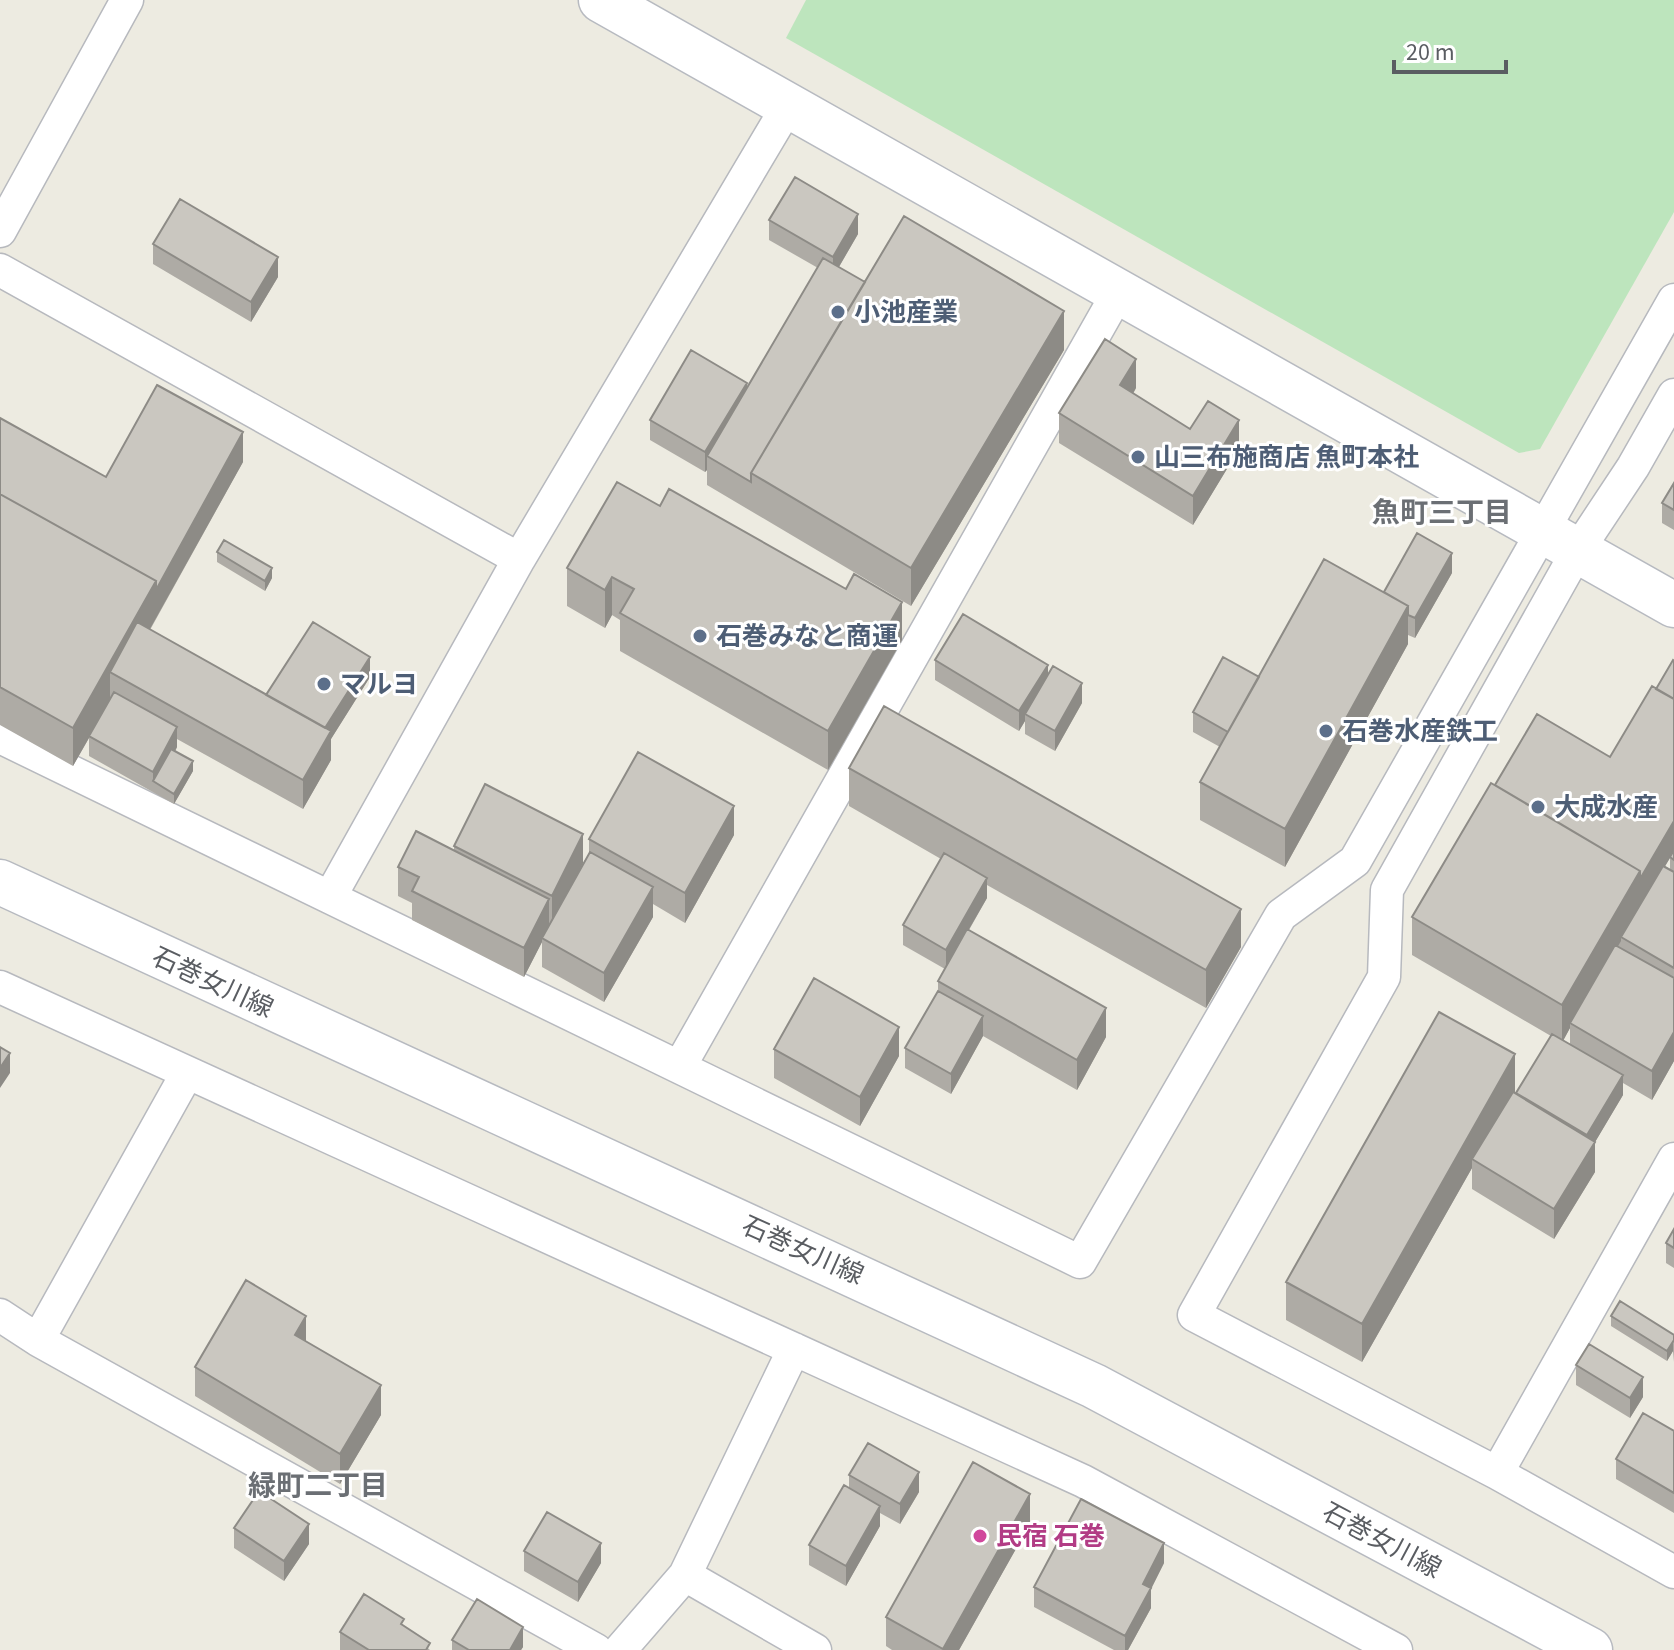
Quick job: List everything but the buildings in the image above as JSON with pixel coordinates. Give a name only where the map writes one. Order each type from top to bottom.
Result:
[{"type":"main road","points":[[601,0],[1674,605]]},
{"type":"main road","name":"石巻女川線","points":[[0,882],[1094,1386],[1590,1650]]},
{"type":"street","points":[[0,231],[127,0]]},
{"type":"street","points":[[330,897],[519,559],[789,104]]},
{"type":"street","points":[[0,270],[519,559]]},
{"type":"street","points":[[680,1066],[1119,291]]},
{"type":"street","points":[[1674,300],[1560,540],[1387,890],[1384,977],[1194,1315],[1497,1473],[1674,1572]]},
{"type":"street","points":[[0,737],[1080,1262],[1281,915],[1355,861],[1560,540],[1633,467],[1674,395]]},
{"type":"street","points":[[0,987],[186,1075],[1083,1481],[1396,1650]]},
{"type":"street","points":[[38,1340],[186,1075]]},
{"type":"street","points":[[1497,1473],[1674,1159]]},
{"type":"street","points":[[0,1315],[38,1340],[596,1650]]},
{"type":"street","points":[[620,1650],[685,1575],[794,1349]]},
{"type":"street","points":[[685,1575],[815,1650]]},
{"type":"green space","points":[[806,0],[1674,0],[1674,212],[1540,449],[1519,453],[786,38]]},
{"type":"place","name":"小池産業","points":[[838,312]]},
{"type":"place","name":"山三布施商店 魚町本社","points":[[1138,457]]},
{"type":"place","name":"石巻みなと商運","points":[[700,636]]},
{"type":"place","name":"マルヨ","points":[[324,684]]},
{"type":"place","name":"石巻水産鉄工","points":[[1326,731]]},
{"type":"place","name":"大成水産","points":[[1538,807]]},
{"type":"place","name":"民宿 石巻","points":[[980,1536]]},
{"type":"district","name":"魚町三丁目","points":[[1442,512]]},
{"type":"district","name":"緑町二丁目","points":[[318,1485]]}]
